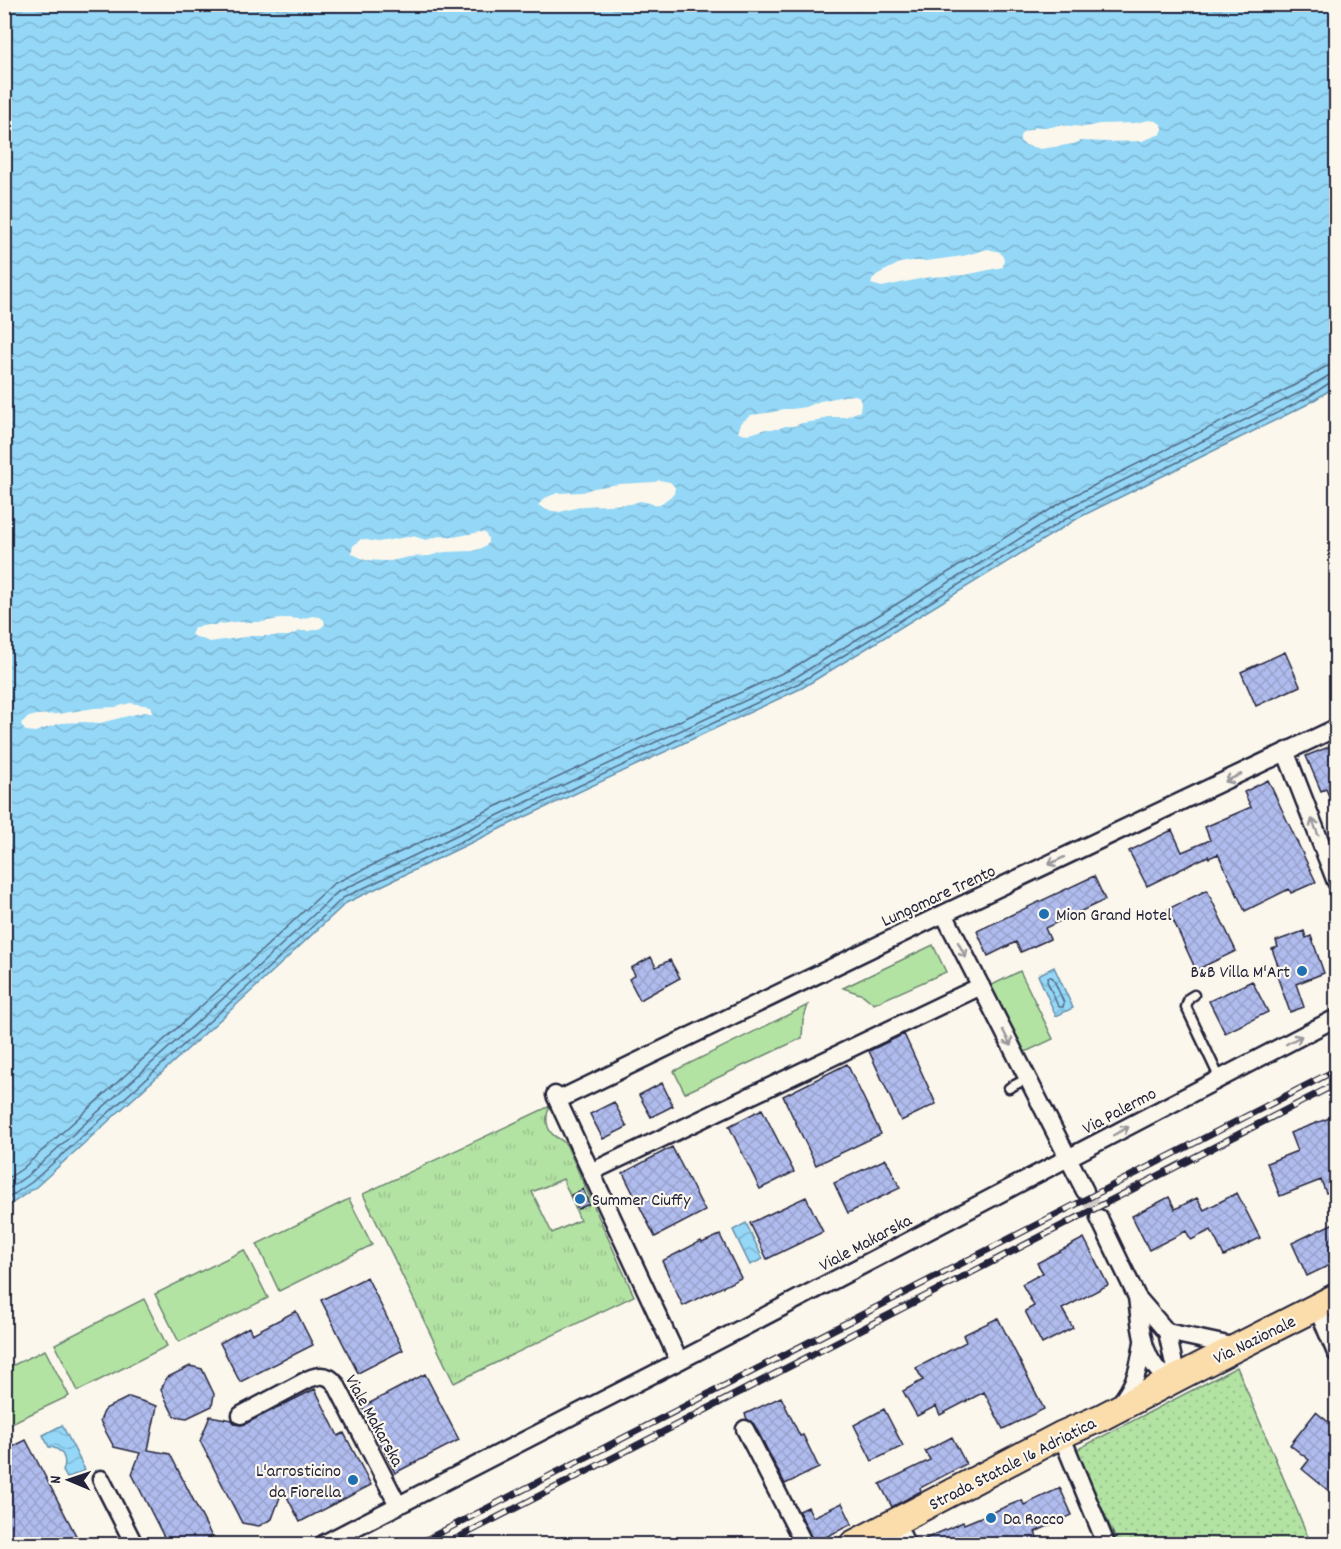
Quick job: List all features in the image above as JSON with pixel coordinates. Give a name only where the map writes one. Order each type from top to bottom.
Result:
[{"type":"main road","name":"Via Nazionale","points":[[1171,1381],[1327,1303]]},
{"type":"main road","name":"Strada Statale 16 Adriatica","points":[[853,1545],[901,1533],[1061,1435],[1114,1411],[1171,1381]]},
{"type":"street","name":"Lungomare Trento","points":[[591,1172],[556,1097],[1336,728]]},
{"type":"street","points":[[1286,753],[1336,882]]},
{"type":"street","points":[[944,914],[1085,1191]]},
{"type":"street","points":[[680,1361],[591,1172],[981,986]]},
{"type":"street","name":"Via Palermo","points":[[1069,1158],[1336,1018]]},
{"type":"street","name":"Viale Makarska","points":[[323,1545],[1069,1158]]},
{"type":"street","points":[[1099,1218],[1137,1297],[1167,1332],[1175,1369],[1171,1381],[1155,1368],[1148,1354],[1143,1341],[1137,1297]]},
{"type":"street","points":[[1327,1303],[1336,1353]]},
{"type":"street","points":[[1167,1332],[1237,1347]]},
{"type":"street","points":[[1114,1411],[1130,1392],[1139,1364],[1143,1341]]},
{"type":"street","name":"Viale Makarska","points":[[241,1415],[309,1378],[321,1375],[328,1377],[336,1384],[399,1505]]},
{"type":"street","points":[[745,1429],[804,1545]]},
{"type":"street","points":[[1061,1435],[1106,1545]]},
{"type":"street","points":[[101,1479],[134,1545]]},
{"type":"lane","points":[[1194,995],[1189,998],[1186,1007],[1220,1079]]},
{"type":"lane","points":[[1009,1088],[1028,1078]]},
{"type":"green space","points":[[933,945],[946,972],[874,1004],[863,995],[843,988]]},
{"type":"green space","points":[[1020,971],[1053,1039],[1023,1053],[990,986]]},
{"type":"green space","points":[[808,1005],[803,1020],[802,1038],[685,1093],[674,1071]]},
{"type":"green space","points":[[550,1106],[547,1114],[548,1127],[552,1134],[567,1146],[634,1296],[454,1383],[363,1194]],"holes":[[[563,1179],[580,1220],[552,1233],[532,1192]]]},
{"type":"green space","points":[[349,1199],[372,1245],[279,1291],[257,1244]]},
{"type":"green space","points":[[244,1250],[268,1298],[179,1342],[155,1294]]},
{"type":"green space","points":[[144,1299],[167,1346],[78,1391],[55,1344]]},
{"type":"green space","points":[[45,1350],[69,1396],[5,1426],[5,1369]]},
{"type":"green space","points":[[1237,1367],[1311,1544],[1118,1544],[1076,1450]]},
{"type":"water","points":[[5,5],[1336,5],[1336,386],[1308,404],[1080,517],[802,688],[346,903],[36,1187],[5,1208]]},
{"type":"water","points":[[1054,967],[1073,1008],[1056,1016],[1038,975]]},
{"type":"water","points":[[746,1223],[763,1259],[750,1265],[733,1230]]},
{"type":"water","points":[[62,1425],[85,1470],[67,1478],[63,1471],[65,1462],[63,1455],[57,1449],[49,1447],[43,1435]]},
{"type":"pier","points":[[1149,120],[1161,124],[1163,129],[1161,134],[1142,141],[1081,141],[1041,149],[1025,145],[1020,141],[1023,132],[1037,127],[1058,125],[1086,127]]},
{"type":"pier","points":[[988,249],[1000,252],[1004,259],[1003,267],[965,275],[929,277],[882,287],[871,284],[873,278],[878,274],[900,263],[963,256]]},
{"type":"pier","points":[[856,395],[861,402],[860,411],[845,417],[827,417],[818,421],[778,429],[766,429],[750,434],[738,433],[741,423],[751,415],[805,407],[820,401]]},
{"type":"pier","points":[[659,480],[670,482],[675,487],[674,494],[659,505],[640,501],[631,504],[584,506],[560,512],[547,510],[538,505],[545,498],[557,493],[583,492],[619,484]]},
{"type":"pier","points":[[485,533],[488,543],[485,547],[473,551],[445,552],[391,561],[365,560],[351,553],[353,546],[361,539],[378,542],[413,536],[426,540],[439,536],[453,537]]},
{"type":"pier","points":[[312,616],[320,617],[325,624],[321,628],[300,631],[289,636],[252,636],[210,642],[191,635],[194,628],[207,625],[287,618],[301,619]]},
{"type":"pier","points":[[130,703],[151,706],[153,712],[144,712],[100,723],[61,723],[35,732],[26,731],[21,723],[37,715],[116,707]]},
{"type":"building","points":[[1285,652],[1300,686],[1256,706],[1241,672]]},
{"type":"building","points":[[1336,744],[1336,813],[1326,789],[1321,791],[1306,756]]},
{"type":"building","points":[[1268,780],[1316,882],[1291,893],[1289,889],[1245,911],[1218,854],[1209,858],[1208,856],[1147,886],[1129,851],[1172,830],[1182,852],[1210,840],[1205,827],[1251,807],[1244,792]]},
{"type":"building","name":"Mion Grand Hotel","points":[[1094,876],[1105,900],[1045,928],[1050,939],[1021,952],[1016,942],[988,956],[977,931]]},
{"type":"building","points":[[1207,890],[1236,951],[1196,970],[1168,909]]},
{"type":"building","name":"B&B Villa M'Art","points":[[1304,931],[1306,938],[1311,936],[1324,973],[1296,984],[1304,1007],[1290,1012],[1276,973],[1280,971],[1272,949],[1278,947],[1276,941]]},
{"type":"building","points":[[651,957],[656,967],[670,960],[680,978],[640,1000],[629,979],[635,975],[631,968]]},
{"type":"building","points":[[1252,981],[1268,1012],[1225,1033],[1209,1001]]},
{"type":"building","points":[[904,1034],[936,1104],[901,1121],[869,1051]]},
{"type":"building","points":[[847,1064],[881,1134],[816,1165],[783,1096]]},
{"type":"building","points":[[662,1083],[673,1106],[651,1117],[639,1095]]},
{"type":"building","points":[[614,1102],[627,1127],[603,1139],[590,1114]]},
{"type":"building","points":[[762,1109],[794,1172],[760,1189],[729,1126]]},
{"type":"building","points":[[1332,1117],[1336,1130],[1336,1189],[1326,1193],[1321,1180],[1280,1196],[1267,1163],[1297,1151],[1290,1133]]},
{"type":"building","points":[[672,1147],[705,1211],[655,1237],[623,1173]]},
{"type":"building","points":[[886,1159],[900,1188],[848,1213],[834,1183]]},
{"type":"building","name":"Summer Ciuffy","points":[[583,1189],[589,1204],[578,1209],[571,1195]]},
{"type":"building","points":[[1237,1193],[1260,1238],[1224,1256],[1211,1230],[1191,1240],[1186,1231],[1149,1250],[1132,1216],[1169,1197],[1175,1209],[1197,1198],[1204,1210]]},
{"type":"building","points":[[806,1197],[823,1232],[767,1259],[750,1223]]},
{"type":"building","points":[[1336,1222],[1336,1262],[1307,1276],[1292,1243]]},
{"type":"building","points":[[720,1235],[741,1278],[683,1306],[662,1261],[701,1241],[702,1243]]},
{"type":"building","points":[[1084,1238],[1108,1285],[1062,1309],[1073,1328],[1042,1344],[1025,1311],[1034,1306],[1022,1284],[1043,1273],[1037,1263]]},
{"type":"building","points":[[367,1277],[403,1350],[358,1373],[321,1300]]},
{"type":"building","points":[[296,1311],[313,1345],[240,1382],[220,1343],[249,1327],[252,1334]]},
{"type":"building","points":[[998,1318],[1044,1409],[1003,1429],[984,1392],[940,1415],[936,1406],[917,1416],[903,1391],[923,1380],[916,1368],[966,1342],[963,1335]]},
{"type":"building","points":[[190,1366],[202,1369],[214,1394],[212,1406],[187,1418],[174,1416],[161,1390],[166,1378]]},
{"type":"building","points":[[425,1374],[459,1440],[395,1473],[362,1407]]},
{"type":"building","points":[[315,1389],[338,1436],[344,1433],[371,1485],[300,1522],[283,1489],[272,1519],[259,1526],[242,1523],[200,1441],[210,1416],[232,1420],[235,1424],[245,1424]]},
{"type":"building","points":[[129,1397],[157,1406],[148,1450],[170,1454],[211,1535],[207,1545],[168,1545],[132,1474],[140,1453],[114,1447],[100,1421],[105,1409]]},
{"type":"building","points":[[781,1397],[819,1468],[785,1484],[754,1424],[747,1419],[745,1414]]},
{"type":"building","points":[[884,1409],[903,1446],[872,1461],[854,1425]]},
{"type":"building","points":[[1316,1412],[1336,1428],[1336,1497],[1302,1469],[1309,1460],[1290,1445]]},
{"type":"building","points":[[952,1437],[966,1464],[920,1488],[921,1491],[892,1507],[880,1484],[930,1460],[925,1451]]},
{"type":"building","points":[[26,1440],[81,1545],[16,1545],[4,1523],[4,1451]]},
{"type":"building","points":[[1060,1488],[1072,1515],[1035,1532],[1040,1545],[916,1545],[963,1522],[964,1524],[1022,1500],[1024,1505]]},
{"type":"building","points":[[842,1503],[852,1524],[814,1543],[799,1511],[808,1507],[813,1517]]},
{"type":"tunnel","points":[[1085,1191],[1099,1218]]},
{"type":"railway","points":[[418,1544],[1336,1070]]},
{"type":"railway","points":[[446,1544],[1336,1084]]},
{"type":"place","name":"Mion Grand Hotel","points":[[1044,914]]},
{"type":"place","name":"B&B Villa M'Art","points":[[1302,971]]},
{"type":"place","name":"Summer Ciuffy","points":[[580,1199]]},
{"type":"place","name":"L'arrosticino da Fiorella","points":[[353,1480]]},
{"type":"place","name":"Da Rocco","points":[[991,1518]]}]
